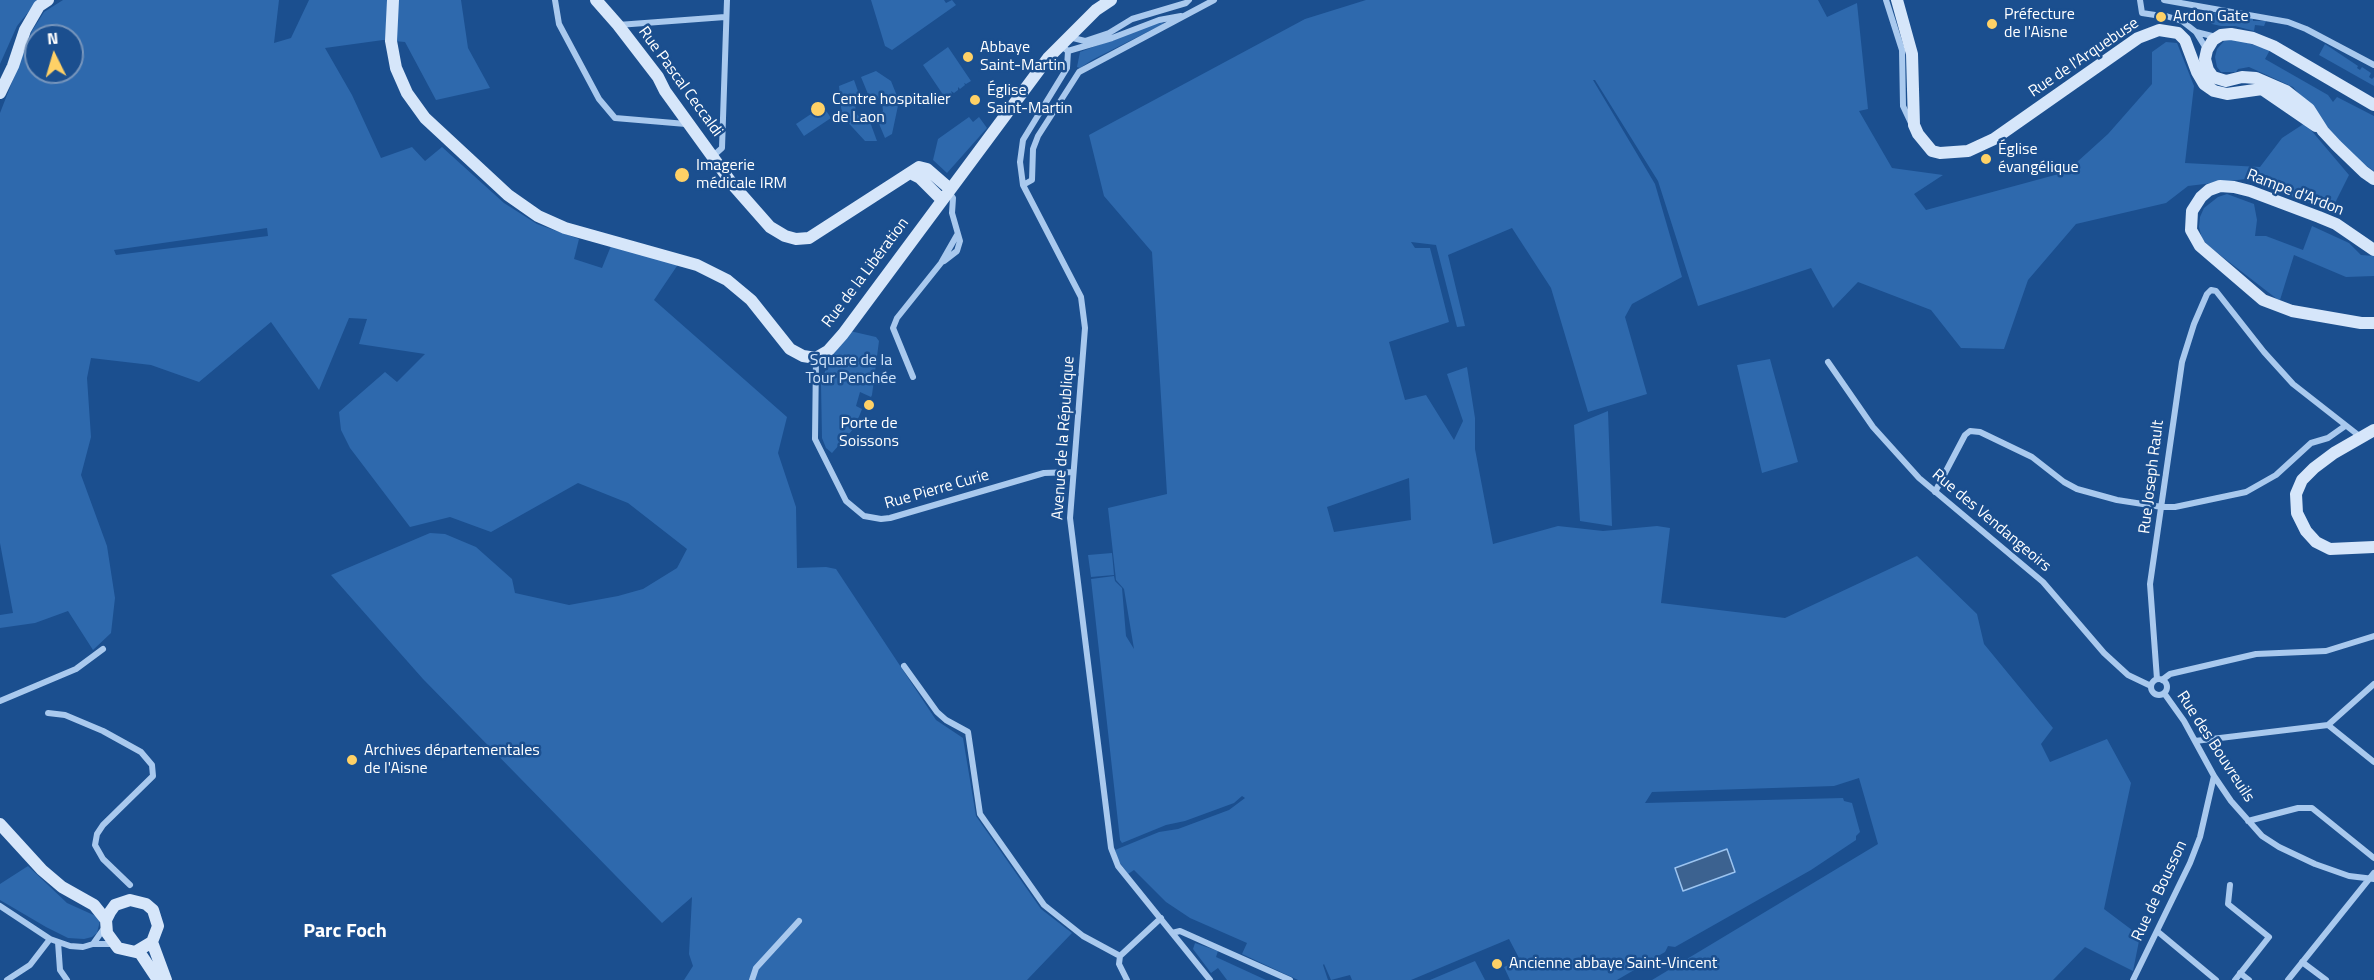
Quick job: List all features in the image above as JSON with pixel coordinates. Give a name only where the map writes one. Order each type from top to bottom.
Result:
[{"type":"street","points":[[0,93],[13,66],[25,30],[39,6],[48,0]]},
{"type":"street","points":[[393,0],[391,41],[396,68],[407,93],[425,118],[508,195],[538,216],[565,228],[697,265],[727,280],[751,300],[790,349],[803,356],[816,358]]},
{"type":"street","points":[[555,0],[559,24],[599,99],[615,118],[690,123]]},
{"type":"street","name":"Rue Pascal Ceccaldi","points":[[596,0],[658,77],[665,92],[690,123],[733,185],[770,227],[796,239],[809,238],[910,173],[945,196]]},
{"type":"street","points":[[713,156],[722,148],[727,0]]},
{"type":"street","name":"Rue de la Libération","points":[[816,358],[828,351],[843,334],[945,196],[1066,44],[1093,5],[1111,0]]},
{"type":"street","points":[[1066,44],[1085,41],[1109,33],[1132,19],[1190,0]]},
{"type":"street","points":[[1023,185],[1032,180],[1033,149],[1038,136],[1079,72],[1214,0]]},
{"type":"street","points":[[1886,0],[1904,60],[1903,106],[1906,116],[1914,125]]},
{"type":"street","points":[[1898,0],[1912,54],[1914,125]]},
{"type":"street","points":[[2140,0],[2142,13],[2155,15]]},
{"type":"street","points":[[2164,0],[2288,22],[2374,65]]},
{"type":"street","points":[[1066,44],[1112,38],[1159,20],[1188,14]]},
{"type":"street","points":[[2166,16],[2182,21],[2196,32],[2206,51]]},
{"type":"street","points":[[618,25],[725,17]]},
{"type":"street","name":"Rue de l'Arquebuse","points":[[1914,125],[1918,134],[1932,151],[1940,153],[1968,151],[2006,132],[2138,38],[2159,30],[2178,33],[2185,40],[2200,78],[2214,91],[2227,94],[2263,85]]},
{"type":"street","points":[[2196,32],[2218,37],[2230,34],[2253,38],[2273,46],[2374,105]]},
{"type":"street","points":[[2218,37],[2206,51],[2205,59],[2213,77],[2226,81],[2250,77],[2263,85],[2323,131],[2374,179]]},
{"type":"street","name":"Avenue de la République","points":[[1066,44],[1067,68],[1023,140],[1020,162],[1023,185],[1081,297],[1085,328],[1070,518],[1113,858],[1210,980]]},
{"type":"street","name":"Rampe d'Ardon","points":[[2374,250],[2336,224],[2234,187],[2220,186],[2209,190],[2201,197],[2192,211],[2191,230],[2200,246],[2263,300],[2292,311],[2361,323],[2374,323]]},
{"type":"street","points":[[913,377],[893,328],[897,318],[941,263],[957,251],[960,241],[945,196]]},
{"type":"street","points":[[945,196],[953,198],[952,213]]},
{"type":"street","name":"Rue Joseph Rault","points":[[2164,693],[2167,686],[2160,679],[2150,584],[2182,362],[2194,324],[2207,294],[2211,290],[2216,291],[2264,352],[2293,384],[2345,426]]},
{"type":"street","name":"Rue Pierre Curie","points":[[816,358],[815,439],[846,501],[864,516],[881,519],[1044,473],[1072,471]]},
{"type":"street","name":"Rue des Vendangeoirs","points":[[1828,362],[1873,427],[1919,478],[2043,582],[2104,653],[2128,675],[2151,686],[2154,693],[2164,693]]},
{"type":"street","points":[[1935,492],[1965,435],[1970,431],[1980,432],[2032,457],[2064,482],[2077,489],[2117,500],[2162,507],[2186,505],[2246,492],[2276,475],[2311,442],[2328,438],[2345,426],[2362,438]]},
{"type":"street","points":[[2374,430],[2334,453],[2314,468],[2302,480],[2296,494],[2298,513],[2306,531],[2316,542],[2330,549],[2374,546]]},
{"type":"street","points":[[2328,438],[2334,453]]},
{"type":"street","points":[[2151,686],[2170,674],[2256,654],[2326,651],[2374,636]]},
{"type":"street","points":[[0,701],[76,669],[103,649]]},
{"type":"street","points":[[904,666],[937,712],[946,720],[968,732],[980,814],[1044,905],[1083,936],[1120,956]]},
{"type":"street","points":[[2195,741],[2328,725],[2374,684]]},
{"type":"street","name":"Rue des Bouvreuils","points":[[2164,693],[2184,721],[2214,776],[2262,836],[2296,856],[2349,876],[2372,877]]},
{"type":"street","points":[[48,713],[65,715],[103,731],[141,752],[152,765],[153,776],[103,825],[97,834],[95,845],[103,859],[130,885]]},
{"type":"street","points":[[2328,725],[2374,762]]},
{"type":"street","name":"Rue de Bousson","points":[[2133,980],[2190,863],[2200,837],[2214,776]]},
{"type":"street","points":[[2248,821],[2298,808],[2312,808],[2374,858]]},
{"type":"street","points":[[0,824],[42,870],[62,887],[94,905],[106,923],[107,933],[113,944],[124,951],[137,951],[152,942],[158,926],[153,910],[138,901],[130,900],[115,905],[94,905]]},
{"type":"street","points":[[2288,980],[2372,877]]},
{"type":"street","points":[[2230,885],[2228,904],[2269,937],[2235,980]]},
{"type":"street","points":[[93,944],[115,905]]},
{"type":"street","points":[[0,906],[58,942],[83,947],[93,944],[113,944]]},
{"type":"street","points":[[1127,980],[1119,964],[1120,956],[1161,918]]},
{"type":"street","points":[[752,980],[756,968],[799,921]]},
{"type":"street","points":[[1172,933],[1180,931],[1290,980]]},
{"type":"street","points":[[2157,931],[2216,980]]},
{"type":"street","points":[[7,980],[30,965],[50,939]]},
{"type":"street","points":[[58,942],[60,970],[67,980]]},
{"type":"street","points":[[152,942],[166,980]]},
{"type":"street","points":[[137,951],[158,980]]},
{"type":"street","points":[[2302,962],[2326,980]]},
{"type":"street","points":[[2240,974],[2249,980]]},
{"type":"green space","points":[[0,0],[38,0],[17,26],[0,64]]},
{"type":"green space","points":[[63,0],[279,0],[274,43],[291,38],[309,0],[461,0],[468,48],[490,88],[436,100],[405,42],[383,40],[325,48],[352,95],[381,158],[412,147],[425,161],[442,147],[504,203],[537,224],[579,239],[574,259],[602,268],[611,246],[679,263],[654,300],[787,417],[778,453],[796,507],[797,568],[836,569],[936,720],[963,738],[976,816],[1041,909],[1072,933],[1027,980],[684,980],[693,966],[689,954],[692,897],[662,923],[423,679],[331,575],[430,533],[445,534],[476,547],[512,579],[515,593],[569,605],[643,589],[677,568],[687,549],[628,503],[578,483],[491,532],[450,517],[410,527],[350,448],[341,430],[339,412],[385,372],[397,382],[425,354],[359,344],[367,319],[349,318],[319,390],[271,322],[199,382],[151,365],[91,358],[87,378],[91,437],[81,475],[107,546],[115,598],[111,633],[93,650],[68,611],[35,623],[0,628],[0,615],[13,613],[0,543],[0,113],[24,52],[24,84],[84,84],[84,24],[36,24],[44,12]],"holes":[[[267,228],[268,236],[116,255],[114,250]]]},
{"type":"green space","points":[[871,0],[944,0],[946,3],[952,0],[956,5],[892,50],[885,46]]},
{"type":"green space","points":[[1366,0],[1818,0],[1827,17],[1857,3],[1868,109],[1859,111],[1892,168],[1943,175],[1914,194],[1926,210],[2066,172],[2108,134],[2152,84],[2152,52],[2166,42],[2177,43],[2194,86],[2185,163],[2260,167],[2282,138],[2305,123],[2349,175],[2331,211],[2246,179],[2188,186],[2166,203],[2076,224],[2028,280],[2004,349],[1961,348],[1931,310],[1858,282],[1833,308],[1811,268],[1698,306],[1658,181],[1593,80],[1655,184],[1682,277],[1632,304],[1625,317],[1647,394],[1588,412],[1551,288],[1512,228],[1448,255],[1465,326],[1457,327],[1436,245],[1411,242],[1415,248],[1430,248],[1449,322],[1389,342],[1405,400],[1426,395],[1454,440],[1463,421],[1447,374],[1467,367],[1475,418],[1475,449],[1493,544],[1558,526],[1603,531],[1657,526],[1670,528],[1661,603],[1785,618],[1917,556],[1977,614],[1984,644],[2053,728],[2041,744],[2050,762],[2107,739],[2131,783],[2104,909],[2140,936],[2133,971],[2085,947],[2053,980],[1652,980],[1878,844],[1859,778],[1834,786],[1652,792],[1645,803],[1843,798],[1844,801],[1852,803],[1860,832],[1856,840],[1811,870],[1675,947],[1668,946],[1665,952],[1617,980],[1510,980],[1504,967],[1520,960],[1509,939],[1411,980],[1352,980],[1350,975],[1331,980],[1324,964],[1328,980],[1298,980],[1242,954],[1247,943],[1190,918],[1166,902],[1134,870],[1128,874],[1118,860],[1115,850],[1159,832],[1178,829],[1229,810],[1245,798],[1242,796],[1234,803],[1185,821],[1166,825],[1122,843],[1120,840],[1091,579],[1114,576],[1115,581],[1122,588],[1126,636],[1134,649],[1124,589],[1116,580],[1108,508],[1167,494],[1152,252],[1104,196],[1089,135],[1305,19]],"holes":[[[1409,478],[1411,520],[1334,532],[1327,507]],[[1727,850],[1734,872],[1675,868]]]},
{"type":"green space","points":[[2206,12],[2216,13],[2216,15],[2218,13],[2229,14],[2229,17],[2231,15],[2241,16],[2241,18],[2243,16],[2253,18],[2253,21],[2266,21],[2264,26],[2255,25],[2254,31],[2235,26],[2212,24],[2206,19]]},
{"type":"green space","points":[[1162,21],[1163,24],[1080,68],[1077,67],[1080,52]]},
{"type":"green space","points":[[2235,39],[2270,50],[2265,59],[2328,95],[2333,102],[2337,97],[2374,116],[2374,171],[2353,157],[2293,87],[2249,67],[2238,69],[2236,72],[2221,72],[2217,67],[2215,57],[2217,49],[2224,41]]},
{"type":"green space","points":[[2325,44],[2358,66],[2360,70],[2362,67],[2371,73],[2369,77],[2372,79],[2374,77],[2374,86],[2319,55]]},
{"type":"green space","points":[[948,47],[971,81],[964,83],[965,85],[960,89],[958,87],[954,93],[951,91],[952,94],[946,99],[923,65]]},
{"type":"green space","points":[[876,71],[891,81],[899,101],[892,134],[885,138],[877,119],[883,111],[882,103],[877,96],[868,94],[861,77]]},
{"type":"green space","points":[[854,80],[860,97],[855,104],[856,113],[861,119],[870,122],[877,141],[865,141],[842,116],[839,86]]},
{"type":"green space","points":[[823,106],[831,118],[804,136],[796,124]]},
{"type":"green space","points":[[969,117],[973,122],[979,117],[987,128],[947,173],[933,160],[938,139]]},
{"type":"green space","points":[[2227,194],[2254,204],[2257,220],[2255,236],[2266,236],[2303,250],[2312,226],[2349,243],[2361,255],[2374,256],[2374,276],[2346,277],[2294,255],[2280,300],[2277,299],[2202,239],[2199,227],[2204,208],[2218,197]]},
{"type":"green space","name":"Square de la Tour Penchée","points":[[850,331],[876,337],[879,341],[872,395],[871,397],[860,392],[856,406],[862,409],[855,427],[832,453],[826,448],[822,438],[821,384],[828,362]]},
{"type":"green space","points":[[1770,359],[1798,462],[1762,473],[1737,365]]},
{"type":"green space","points":[[1608,411],[1612,526],[1580,521],[1574,425]]},
{"type":"green space","points":[[1112,553],[1114,575],[1091,577],[1088,555]]},
{"type":"green space","points":[[28,866],[67,903],[98,917],[100,921],[97,933],[84,939],[68,938],[0,900],[0,884]]},
{"type":"green space","points":[[1195,943],[1218,951],[1216,957],[1266,980],[1227,980],[1218,968],[1211,973],[1193,949]]},
{"type":"green space","points":[[1475,961],[1485,980],[1430,980]]},
{"type":"shaded area","points":[[1727,849],[1735,872],[1683,891],[1675,868]]},
{"type":"place","name":"Ardon Gate","points":[[2161,17]]},
{"type":"place","name":"Préfecture de l'Aisne","points":[[1992,24]]},
{"type":"place","name":"Abbaye Saint-Martin","points":[[968,57]]},
{"type":"place","name":"Église Saint-Martin","points":[[975,100]]},
{"type":"place","name":"Centre hospitalier de Laon","points":[[818,109]]},
{"type":"place","name":"Église évangélique","points":[[1986,159]]},
{"type":"place","name":"Imagerie médicale IRM","points":[[682,175]]},
{"type":"place","name":"Porte de Soissons","points":[[869,405]]},
{"type":"place","name":"Archives départementales de l'Aisne","points":[[352,760]]},
{"type":"place","name":"Ancienne abbaye Saint-Vincent","points":[[1497,964]]},
{"type":"district","name":"Parc Foch","points":[[345,932]]}]
